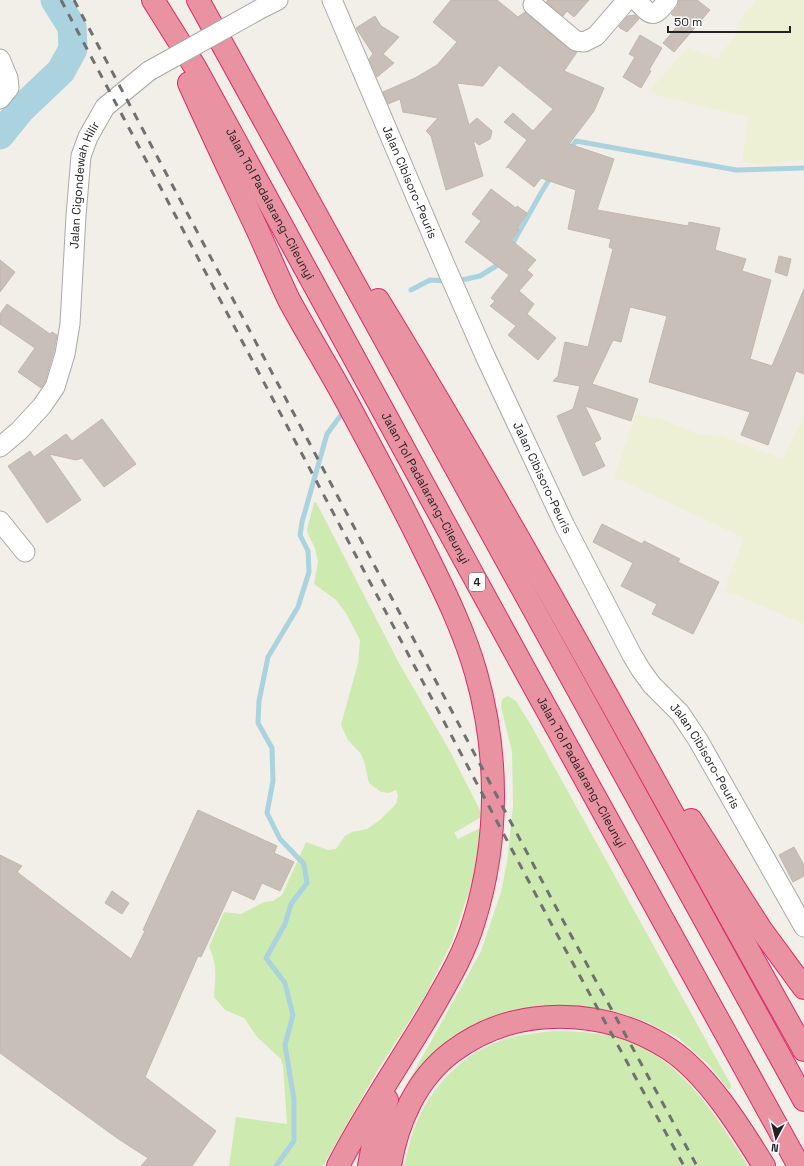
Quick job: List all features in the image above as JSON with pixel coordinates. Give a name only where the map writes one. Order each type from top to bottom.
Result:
[{"type":"highway","points":[[152,0],[289,299],[412,526],[442,587],[458,622],[476,673],[487,724],[492,771],[493,820],[487,872],[473,924],[466,943],[449,978],[338,1166]]},
{"type":"highway","name":"Jalan Tol Padalarang–Cileunyi","points":[[152,0],[195,66],[526,672],[799,1166]]},
{"type":"highway","points":[[198,0],[804,1100]]},
{"type":"highway","points":[[287,163],[355,263],[421,370],[508,518],[804,1050]]},
{"type":"highway","points":[[569,628],[756,922],[804,988]]},
{"type":"highway","points":[[390,1166],[393,1149],[410,1103],[420,1086],[435,1067],[452,1052],[478,1036],[497,1027],[520,1020],[545,1017],[573,1017],[600,1020],[626,1027],[650,1038],[670,1050],[688,1065],[726,1108],[748,1139],[764,1166]]},
{"type":"highway","points":[[369,1166],[381,1114],[390,1090],[419,1030]]},
{"type":"street","name":"Jalan Cibisoro-Peuris","points":[[332,0],[486,358],[565,526],[632,655],[652,685],[680,713],[698,740],[804,927]]},
{"type":"street","points":[[533,5],[576,41],[584,42],[596,36],[627,0]]},
{"type":"street","points":[[636,0],[648,12],[654,14],[658,12],[668,0]]},
{"type":"street","name":"Jalan Cigondewah Hilir","points":[[0,447],[19,431],[42,406],[55,387],[65,354],[70,324],[81,156],[88,137],[105,107],[149,71],[270,4]]},
{"type":"street","points":[[0,59],[8,78],[9,88],[0,99]]},
{"type":"street","points":[[0,521],[25,552]]},
{"type":"green space","points":[[756,0],[804,0],[804,160],[763,165],[742,162],[748,117],[660,96],[649,91],[688,47],[716,59],[740,30],[739,21]]},
{"type":"green space","points":[[636,413],[655,419],[656,417],[699,434],[722,436],[783,459],[804,415],[804,624],[734,594],[723,592],[744,538],[614,477]]},
{"type":"green space","points":[[316,502],[399,663],[450,751],[483,816],[454,833],[458,839],[484,826],[474,877],[452,942],[424,998],[376,1073],[323,1166],[229,1166],[236,1117],[287,1124],[283,1066],[281,1059],[257,1037],[244,1018],[225,1010],[214,997],[215,966],[209,947],[224,912],[241,914],[264,902],[273,901],[282,895],[306,842],[328,850],[336,849],[345,836],[352,832],[367,829],[380,820],[396,804],[398,795],[396,790],[389,793],[381,792],[369,783],[361,754],[348,740],[341,725],[358,663],[360,640],[346,613],[336,600],[314,584],[318,562],[315,548],[307,529],[314,503]]},
{"type":"green space","points":[[508,696],[516,701],[531,725],[731,1085],[731,1089],[728,1089],[709,1065],[677,1037],[644,1021],[617,1012],[583,1008],[502,1017],[407,1092],[405,1088],[481,951],[501,892],[507,862],[513,806],[512,752],[501,707],[502,699]]},
{"type":"green space","points":[[553,1031],[584,1032],[615,1037],[634,1043],[653,1053],[670,1065],[700,1096],[748,1166],[404,1166],[412,1136],[425,1105],[433,1093],[453,1070],[477,1052],[505,1039]]},
{"type":"building","points":[[451,0],[497,0],[518,17],[525,12],[569,49],[577,52],[564,71],[604,88],[594,111],[569,144],[614,159],[597,210],[688,226],[689,222],[720,228],[715,250],[746,259],[742,271],[771,280],[750,359],[772,366],[804,289],[804,374],[796,371],[768,445],[741,435],[750,412],[649,382],[667,316],[630,307],[621,342],[613,340],[592,384],[638,399],[631,421],[585,406],[601,439],[594,443],[605,466],[583,476],[557,416],[573,409],[580,386],[553,381],[558,376],[565,342],[588,347],[613,249],[609,247],[611,239],[568,229],[576,190],[541,178],[534,187],[508,167],[506,168],[527,140],[504,122],[513,113],[533,131],[553,109],[499,65],[483,86],[457,83],[469,125],[477,118],[492,131],[490,139],[479,145],[473,140],[483,176],[446,190],[431,136],[426,131],[438,118],[403,112],[400,99],[388,104],[383,92],[415,78],[437,65],[457,42],[433,22]]},
{"type":"building","points":[[548,0],[589,0],[574,17],[567,11],[563,16],[546,2]]},
{"type":"building","points":[[679,0],[697,0],[710,10],[674,52],[663,43],[681,22],[671,14],[677,7]]},
{"type":"building","points":[[635,15],[639,19],[627,32],[620,28],[619,26],[628,16]]},
{"type":"building","points":[[375,16],[381,26],[399,37],[383,54],[394,63],[377,77],[369,59],[373,54],[356,28]]},
{"type":"building","points":[[640,35],[662,48],[649,70],[651,71],[641,88],[623,77],[635,57],[629,54]]},
{"type":"building","points":[[491,189],[516,208],[517,206],[527,213],[517,229],[519,230],[511,240],[536,260],[527,270],[533,275],[519,291],[534,304],[527,314],[556,338],[538,360],[508,335],[516,326],[490,306],[495,301],[491,298],[509,275],[465,242],[481,221],[472,214]]},
{"type":"building","points":[[779,256],[791,259],[787,276],[775,272]]},
{"type":"building","points":[[0,260],[15,272],[0,292]]},
{"type":"building","points":[[7,304],[50,334],[52,332],[57,335],[45,382],[41,388],[18,372],[35,348],[0,324],[0,314]]},
{"type":"building","points":[[102,419],[136,464],[104,487],[82,458],[76,460],[49,454],[81,500],[47,523],[8,466],[30,451],[34,457],[66,434],[72,441]]},
{"type":"building","points":[[602,524],[642,544],[644,541],[680,559],[678,562],[719,582],[693,634],[652,614],[657,604],[621,586],[633,563],[593,542]]},
{"type":"building","points":[[198,810],[277,846],[274,853],[294,862],[280,891],[262,883],[254,900],[232,890],[201,957],[198,956],[145,1077],[216,1131],[192,1166],[141,1166],[148,1158],[117,1138],[0,1053],[0,855],[22,866],[17,872],[131,959],[145,931],[143,930]]},
{"type":"building","points":[[794,847],[804,865],[804,876],[793,882],[779,855]]},
{"type":"building","points":[[112,891],[129,903],[122,914],[105,903]]},
{"type":"waterway","points":[[0,135],[21,109],[61,71],[73,49],[72,27],[55,0]]},
{"type":"waterway","points":[[569,150],[576,141],[736,170],[804,168]]},
{"type":"waterway","points":[[510,248],[552,175]]},
{"type":"waterway","points":[[457,281],[480,276],[501,263]]},
{"type":"waterway","points":[[411,290],[430,280],[447,281]]},
{"type":"waterway","points":[[276,1166],[294,1141],[294,1099],[285,1045],[293,1015],[285,983],[266,958],[285,924],[291,904],[307,883],[304,864],[280,839],[267,813],[273,781],[272,748],[258,723],[259,701],[268,657],[298,607],[309,572],[308,551],[300,535],[302,522],[327,434],[341,415]]},
{"type":"railway","points":[[61,0],[553,927],[684,1166]]},
{"type":"railway","points":[[74,0],[566,926],[697,1166]]}]
